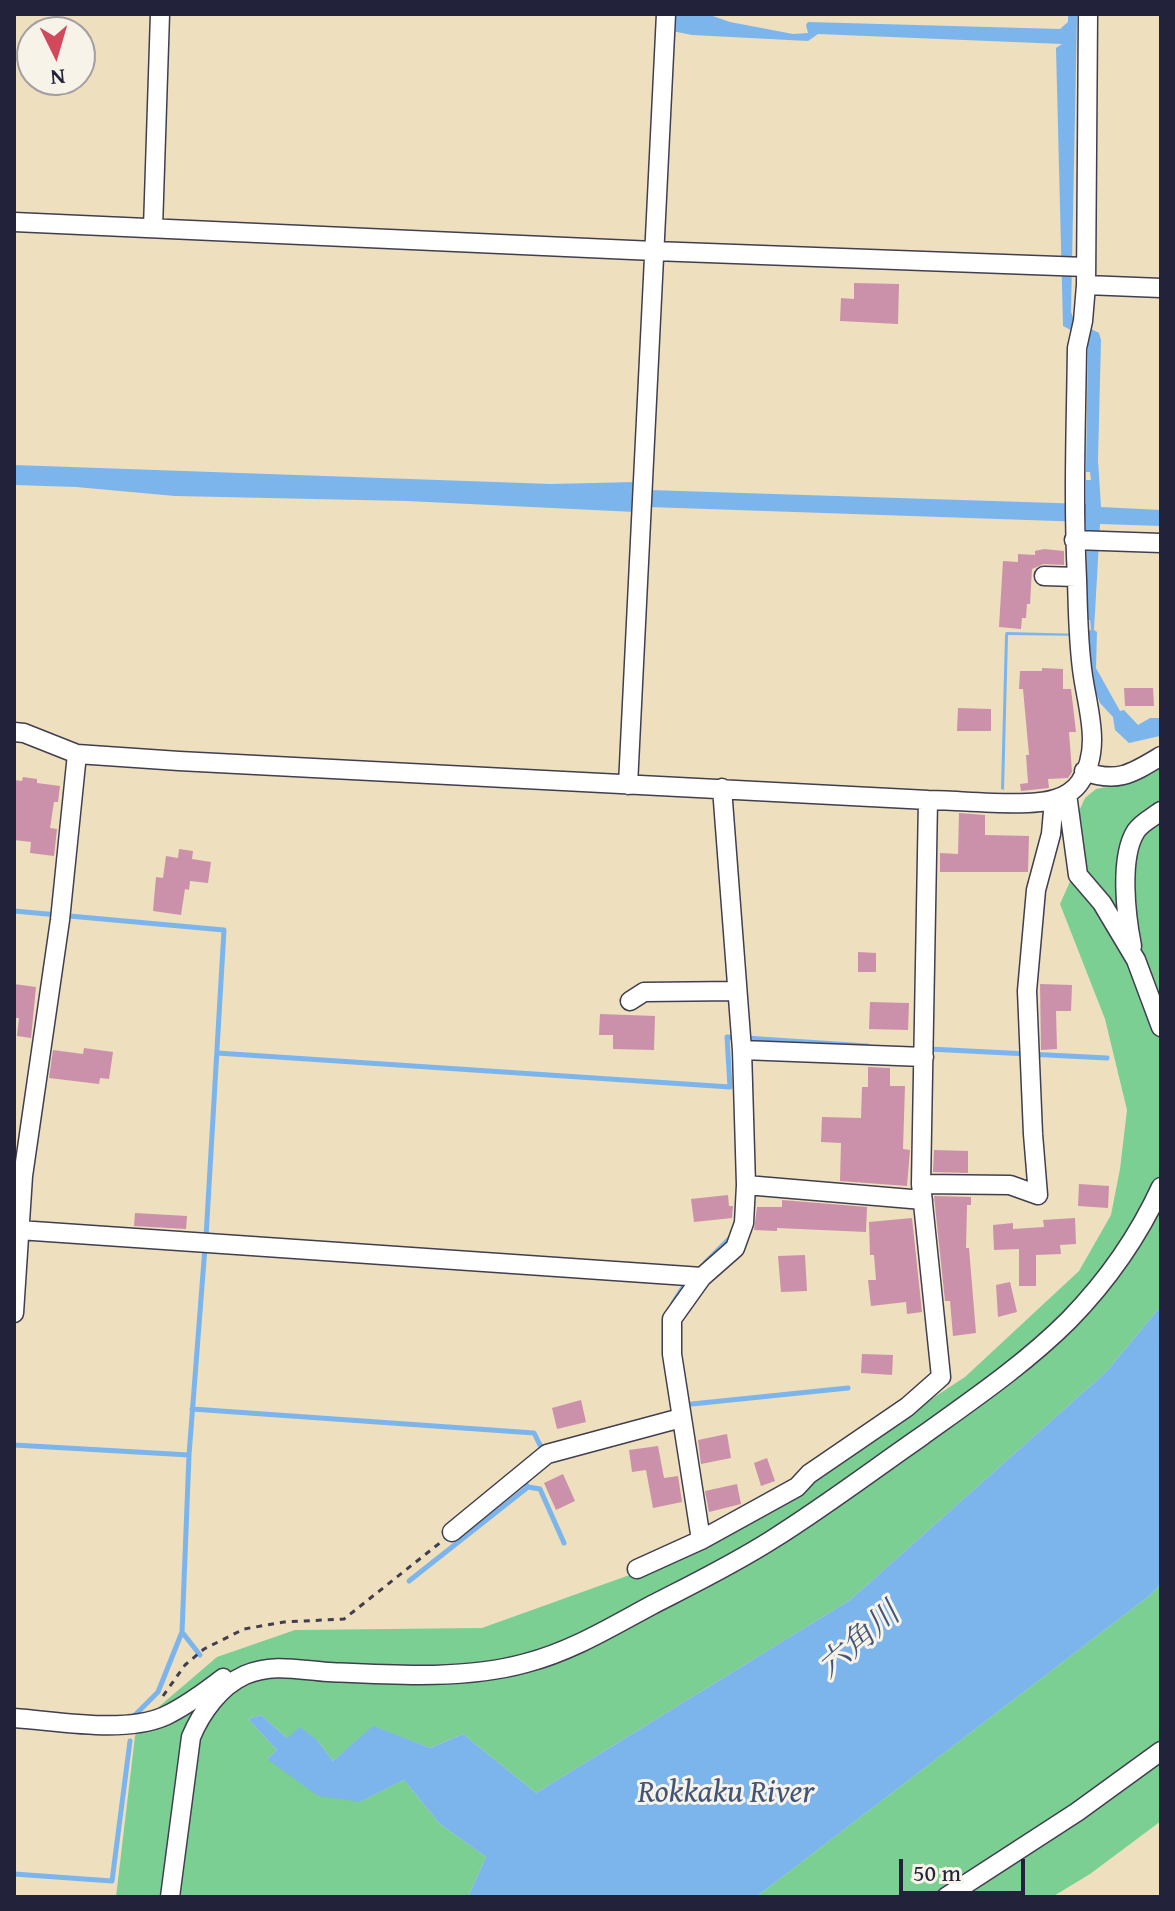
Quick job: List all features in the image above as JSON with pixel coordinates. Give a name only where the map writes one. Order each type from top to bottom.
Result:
[{"type":"street","points":[[153,228],[160,14]]},
{"type":"street","points":[[628,785],[666,14]]},
{"type":"street","points":[[14,732],[77,754],[928,800],[1029,802],[1061,797],[1080,782],[1092,752],[1079,634],[1074,536],[1077,348],[1082,328],[1076,271],[1088,14]]},
{"type":"street","points":[[14,222],[1076,271],[1161,288]]},
{"type":"street","points":[[1074,536],[1161,543]]},
{"type":"street","points":[[1044,576],[1076,577]]},
{"type":"street","points":[[14,1313],[19,1176],[60,912],[77,754]]},
{"type":"street","points":[[1084,771],[1102,778],[1131,774],[1161,756]]},
{"type":"street","points":[[701,1540],[672,1354],[672,1319],[695,1276],[735,1248],[744,1223],[746,1185],[741,1042],[722,788]]},
{"type":"street","points":[[1061,797],[1078,875],[1102,903],[1136,960]]},
{"type":"street","points":[[746,1185],[922,1192],[1010,1185],[1038,1195],[1027,991],[1036,890],[1061,797]]},
{"type":"street","points":[[637,1569],[701,1540],[797,1487],[809,1474],[907,1407],[941,1377],[922,1192],[928,800]]},
{"type":"street","points":[[1161,811],[1137,829],[1129,844],[1126,879],[1128,926],[1136,960],[1161,1027]]},
{"type":"street","points":[[630,1001],[644,992],[736,991]]},
{"type":"street","points":[[741,1042],[925,1051]]},
{"type":"street","points":[[14,1718],[117,1724],[144,1721],[163,1717],[227,1675],[241,1676],[281,1667],[324,1672],[424,1675],[524,1664],[595,1637],[698,1583],[785,1531],[1015,1368],[1068,1321],[1114,1268],[1144,1223],[1161,1187]]},
{"type":"street","points":[[19,1230],[695,1276]]},
{"type":"street","points":[[452,1532],[547,1454],[681,1408]]},
{"type":"street","points":[[170,1897],[191,1737],[199,1719],[217,1696],[241,1676]]},
{"type":"street","points":[[946,1897],[1077,1812],[1161,1751]]},
{"type":"path","points":[[144,1721],[146,1713],[160,1700],[185,1665],[204,1649],[244,1629],[284,1622],[344,1619],[452,1532]]},
{"type":"green space","points":[[1161,766],[1161,1306],[1106,1372],[850,1600],[536,1793],[463,1734],[430,1748],[373,1727],[333,1761],[318,1741],[287,1738],[261,1715],[248,1719],[277,1750],[267,1759],[360,1802],[404,1780],[440,1824],[486,1857],[468,1897],[116,1897],[135,1736],[141,1722],[217,1657],[295,1630],[482,1628],[702,1549],[965,1377],[1079,1271],[1111,1215],[1127,1110],[1105,1019],[1060,904],[1081,857],[1075,820],[1085,798],[1096,789],[1119,785]]},
{"type":"green space","points":[[1161,1584],[1161,1821],[1090,1874],[1052,1897],[756,1897],[1149,1596]]},
{"type":"water","points":[[673,14],[710,15],[793,34],[808,33],[808,22],[1060,29],[1068,22],[1068,14],[1077,14],[1071,312],[1074,320],[1099,333],[1101,340],[1098,460],[1101,507],[1161,510],[1161,526],[1100,524],[1094,630],[1097,632],[1096,668],[1120,711],[1124,710],[1138,725],[1150,718],[1161,718],[1160,736],[1129,743],[1115,730],[1113,717],[1100,703],[1090,677],[1086,636],[1008,635],[1004,790],[1001,789],[1005,635],[1006,632],[1085,634],[1085,631],[1091,630],[1090,620],[1087,620],[1086,522],[649,507],[635,512],[407,501],[175,496],[14,485],[14,465],[551,484],[636,482],[649,490],[1086,504],[1086,480],[1091,480],[1090,472],[1086,472],[1088,339],[1063,326],[1056,48],[1062,44],[818,34],[808,41],[692,35],[672,31]]},
{"type":"water","name":"Rokkaku River","points":[[1161,1306],[1161,1584],[756,1897],[468,1897],[486,1857],[440,1824],[404,1780],[360,1802],[318,1796],[267,1759],[277,1750],[248,1719],[261,1715],[287,1738],[300,1727],[318,1741],[333,1761],[373,1726],[430,1748],[463,1734],[536,1793],[850,1600],[1106,1372]]},
{"type":"building","points":[[854,283],[899,284],[898,324],[840,321],[841,298],[854,299]]},
{"type":"building","points":[[1035,551],[1064,551],[1064,565],[1044,564],[1032,569],[1030,604],[1027,604],[1021,629],[999,627],[1003,561],[1018,562],[1018,554],[1035,555]]},
{"type":"building","points":[[1042,668],[1063,669],[1063,689],[1071,689],[1076,732],[1069,732],[1072,772],[1068,778],[1048,779],[1049,788],[1021,791],[1020,784],[1028,783],[1026,755],[1029,755],[1023,689],[1019,689],[1020,671],[1042,671]]},
{"type":"building","points":[[1124,688],[1153,688],[1154,706],[1125,706]]},
{"type":"building","points":[[958,708],[991,709],[991,731],[957,731]]},
{"type":"building","points":[[23,777],[37,779],[37,783],[60,786],[50,828],[57,829],[54,856],[30,853],[31,842],[14,840],[14,780],[22,781]]},
{"type":"building","points":[[959,813],[985,815],[985,835],[1029,836],[1028,872],[940,872],[940,853],[958,854]]},
{"type":"building","points":[[179,849],[193,851],[192,859],[211,862],[208,883],[190,881],[189,890],[185,889],[181,915],[153,911],[156,877],[163,878],[166,856],[178,858]]},
{"type":"building","points":[[858,952],[876,953],[876,972],[858,972]]},
{"type":"building","points":[[14,984],[36,987],[31,1038],[17,1036],[19,1018],[14,1018]]},
{"type":"building","points":[[1040,984],[1072,985],[1071,1011],[1056,1011],[1057,1049],[1041,1050]]},
{"type":"building","points":[[870,1002],[909,1003],[908,1030],[869,1029]]},
{"type":"building","points":[[600,1014],[655,1016],[654,1050],[613,1049],[613,1035],[599,1035]]},
{"type":"building","points":[[84,1048],[113,1052],[109,1079],[100,1078],[99,1084],[49,1078],[53,1050],[83,1054]]},
{"type":"building","points":[[868,1067],[890,1068],[890,1086],[905,1086],[903,1149],[910,1150],[907,1186],[840,1181],[841,1143],[821,1142],[822,1117],[861,1118],[862,1087],[868,1087]]},
{"type":"building","points":[[934,1150],[968,1151],[968,1173],[933,1172]]},
{"type":"building","points":[[1079,1184],[1109,1186],[1108,1208],[1078,1206]]},
{"type":"building","points":[[728,1195],[729,1206],[733,1206],[732,1218],[694,1222],[691,1199]]},
{"type":"building","points":[[934,1196],[971,1197],[971,1205],[967,1205],[966,1248],[969,1248],[976,1333],[953,1336],[950,1301],[945,1301]]},
{"type":"building","points":[[782,1200],[867,1207],[866,1232],[777,1228],[777,1231],[754,1230],[757,1207],[782,1207]]},
{"type":"building","points":[[135,1213],[187,1216],[186,1229],[134,1226]]},
{"type":"building","points":[[912,1218],[922,1312],[907,1314],[906,1302],[871,1306],[868,1280],[876,1280],[874,1255],[870,1255],[869,1222]]},
{"type":"building","points":[[1075,1218],[1076,1244],[1060,1245],[1061,1254],[1036,1255],[1036,1286],[1019,1286],[1019,1249],[994,1250],[993,1225],[1013,1223],[1013,1229],[1044,1227],[1043,1220]]},
{"type":"building","points":[[805,1255],[807,1291],[781,1292],[778,1256]]},
{"type":"building","points":[[1010,1282],[1017,1312],[998,1317],[996,1285]]},
{"type":"building","points":[[862,1354],[893,1355],[892,1375],[861,1373]]},
{"type":"building","points":[[581,1400],[586,1422],[557,1429],[552,1408]]},
{"type":"building","points":[[727,1434],[731,1458],[701,1464],[698,1440]]},
{"type":"building","points":[[658,1446],[664,1478],[678,1476],[682,1502],[653,1508],[646,1470],[632,1472],[629,1450]]},
{"type":"building","points":[[767,1458],[775,1481],[761,1486],[754,1463]]},
{"type":"building","points":[[563,1474],[575,1501],[556,1510],[544,1483]]},
{"type":"building","points":[[737,1484],[741,1504],[709,1512],[705,1491]]},
{"type":"waterway","points":[[14,911],[224,930],[206,1237]]},
{"type":"waterway","points":[[217,1053],[730,1087],[727,1037],[735,1038]]},
{"type":"waterway","points":[[745,1038],[867,1046]]},
{"type":"waterway","points":[[929,1049],[1107,1058]]},
{"type":"waterway","points":[[705,1263],[732,1236]]},
{"type":"waterway","points":[[200,1655],[182,1632],[189,1455],[205,1247]]},
{"type":"waterway","points":[[673,1303],[687,1281]]},
{"type":"waterway","points":[[682,1405],[848,1388]]},
{"type":"waterway","points":[[192,1409],[534,1433],[544,1453]]},
{"type":"waterway","points":[[14,1445],[189,1455]]},
{"type":"waterway","points":[[409,1581],[528,1487],[521,1478]]},
{"type":"waterway","points":[[528,1487],[540,1489],[564,1543]]},
{"type":"waterway","points":[[134,1716],[158,1692],[182,1632]]},
{"type":"waterway","points":[[14,1874],[112,1881],[130,1741]]},
{"type":"water label","name":"六角川","points":[[860,1642]]}]
